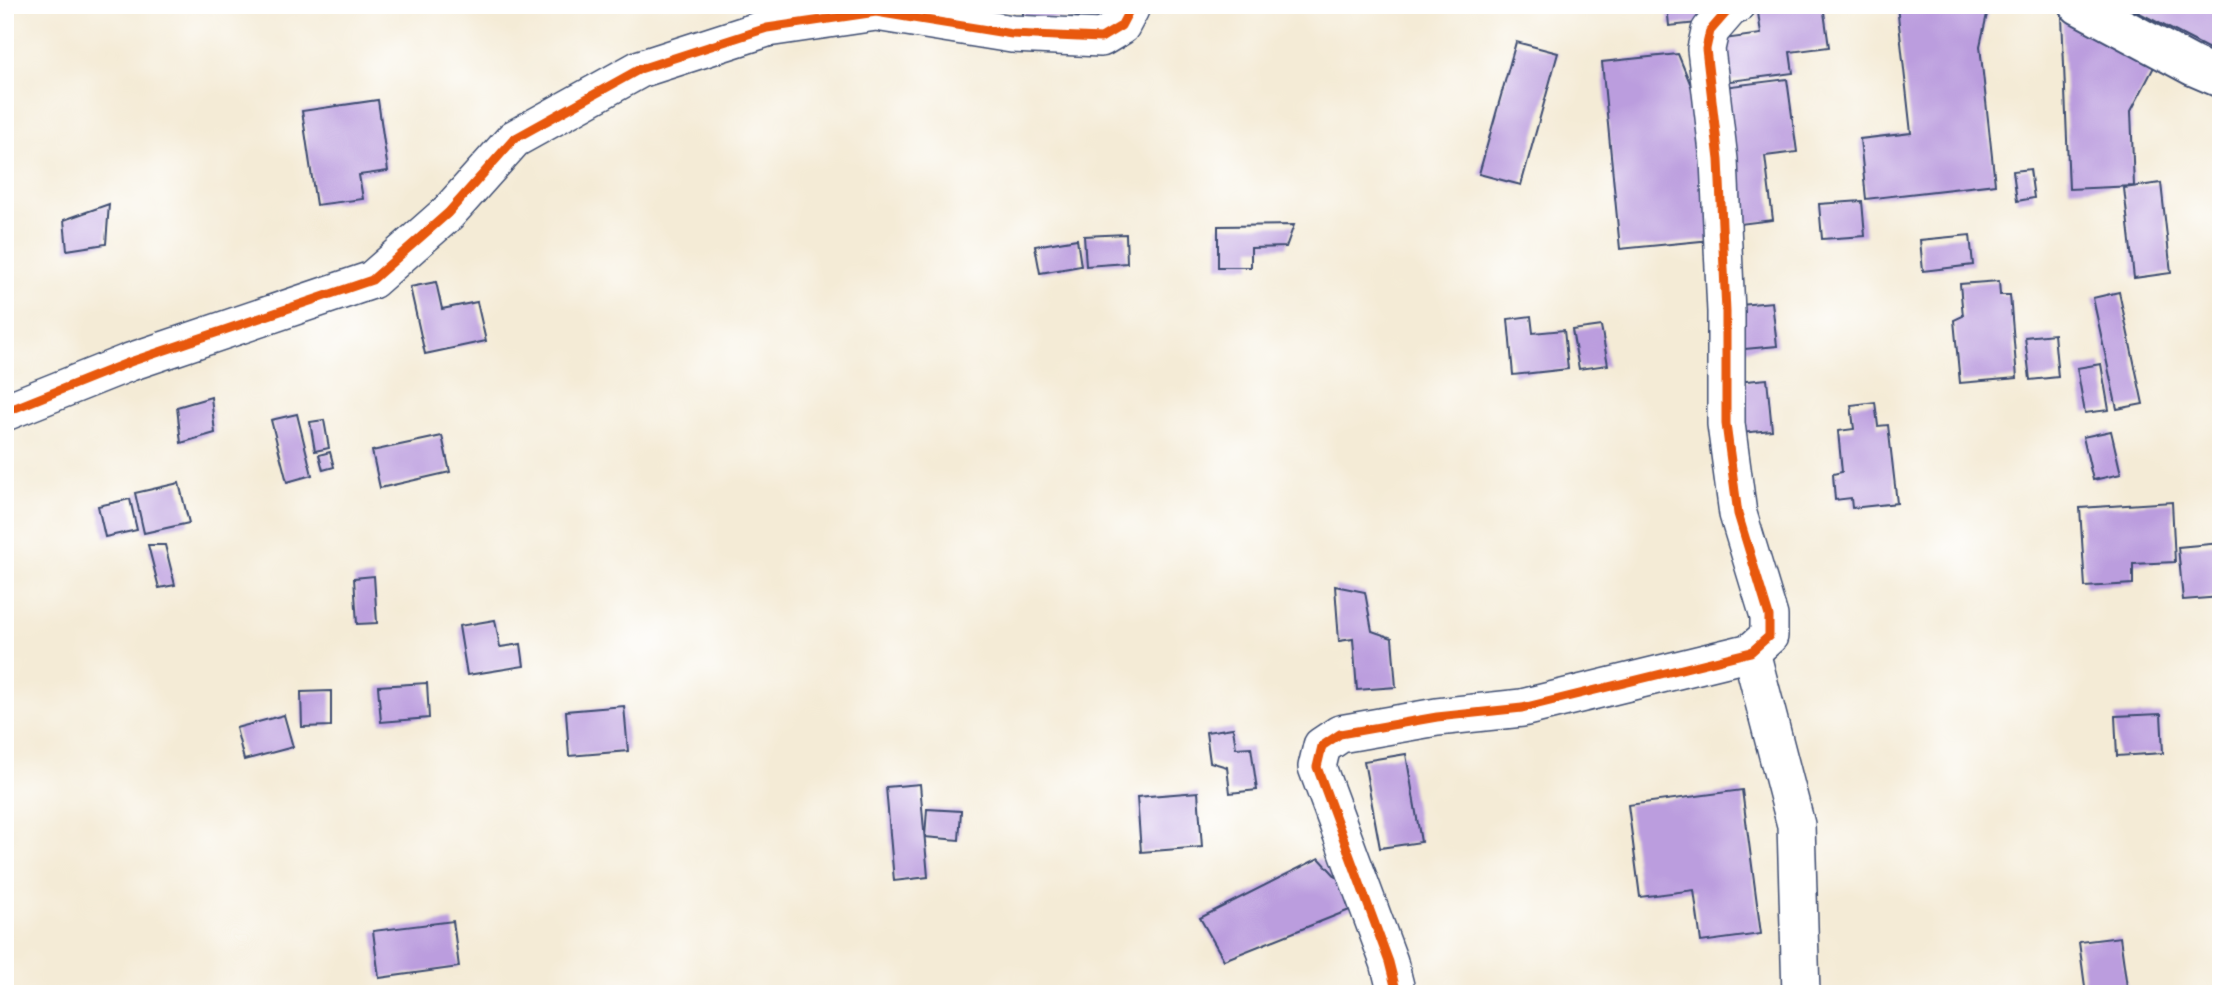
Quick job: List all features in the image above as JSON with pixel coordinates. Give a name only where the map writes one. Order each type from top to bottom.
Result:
[{"type":"street","points":[[5,412],[130,362],[372,280],[447,213],[514,139],[640,69],[767,28],[876,12],[1012,34],[1101,38],[1121,26],[1130,9],[1129,5]]},
{"type":"street","points":[[1397,994],[1389,962],[1317,767],[1322,746],[1340,734],[1437,717],[1522,708],[1751,652],[1769,636],[1769,616],[1738,513],[1726,424],[1726,312],[1719,160],[1706,49],[1710,31],[1730,8],[1736,5]]},
{"type":"street","points":[[2078,5],[2221,78]]},
{"type":"street","points":[[1751,652],[1796,825],[1801,994]]},
{"type":"building","points":[[1022,5],[1107,5],[1108,14],[1024,22]]},
{"type":"building","points":[[1667,5],[1716,5],[1717,21],[1669,26]]},
{"type":"building","points":[[1757,5],[1823,5],[1829,47],[1790,52],[1793,73],[1723,82],[1717,40],[1761,34]]},
{"type":"building","points":[[1989,5],[1980,46],[1995,184],[1866,199],[1860,139],[1911,133],[1897,6]]},
{"type":"building","points":[[2124,5],[2216,5],[2213,10],[2221,14],[2221,55]]},
{"type":"building","points":[[2062,16],[2155,65],[2131,111],[2134,186],[2069,189]]},
{"type":"building","points":[[1516,42],[1558,53],[1521,185],[1479,174]]},
{"type":"building","points":[[1678,54],[1711,134],[1721,239],[1620,249],[1602,62]]},
{"type":"building","points":[[1787,79],[1797,152],[1765,156],[1773,220],[1732,225],[1715,88]]},
{"type":"building","points":[[378,100],[388,171],[359,175],[363,199],[316,205],[302,111]]},
{"type":"building","points":[[2030,169],[2034,198],[2017,201],[2013,171]]},
{"type":"building","points":[[2161,183],[2171,273],[2134,278],[2124,188]]},
{"type":"building","points":[[1862,201],[1865,236],[1822,239],[1819,204]]},
{"type":"building","points":[[109,204],[106,244],[67,250],[64,220]]},
{"type":"building","points":[[1294,225],[1286,247],[1251,248],[1251,267],[1218,267],[1218,226]]},
{"type":"building","points":[[1126,234],[1127,263],[1086,266],[1084,236]]},
{"type":"building","points":[[1970,235],[1973,265],[1923,271],[1920,240]]},
{"type":"building","points":[[1077,239],[1081,266],[1040,273],[1035,246]]},
{"type":"building","points":[[1999,281],[2000,295],[2010,295],[2017,378],[1960,383],[1954,320],[1963,316],[1960,284]]},
{"type":"building","points":[[436,282],[442,309],[477,302],[486,341],[425,354],[410,287]]},
{"type":"building","points":[[2119,292],[2143,404],[2117,409],[2093,298]]},
{"type":"building","points":[[1772,302],[1777,346],[1734,350],[1730,306]]},
{"type":"building","points":[[1531,316],[1533,333],[1564,330],[1568,369],[1513,375],[1508,319]]},
{"type":"building","points":[[1601,326],[1608,365],[1579,369],[1572,330]]},
{"type":"building","points":[[2054,334],[2058,377],[2030,380],[2025,337]]},
{"type":"building","points":[[2101,364],[2109,410],[2085,413],[2077,368]]},
{"type":"building","points":[[1767,379],[1772,430],[1740,433],[1736,382]]},
{"type":"building","points":[[211,397],[215,433],[181,443],[177,407]]},
{"type":"building","points":[[1875,402],[1878,426],[1888,425],[1897,503],[1852,508],[1851,498],[1835,500],[1833,474],[1842,472],[1838,431],[1854,429],[1851,405]]},
{"type":"building","points":[[297,414],[312,475],[287,482],[271,420]]},
{"type":"building","points":[[324,420],[329,448],[315,451],[310,422]]},
{"type":"building","points":[[2111,431],[2121,474],[2093,480],[2083,437]]},
{"type":"building","points":[[442,436],[450,472],[380,488],[372,451]]},
{"type":"building","points":[[330,452],[334,467],[323,470],[319,455]]},
{"type":"building","points":[[179,483],[189,523],[144,533],[135,493]]},
{"type":"building","points":[[130,499],[137,530],[105,537],[98,506]]},
{"type":"building","points":[[2172,502],[2175,562],[2133,564],[2133,584],[2085,587],[2080,508]]},
{"type":"building","points":[[2221,543],[2221,597],[2183,600],[2178,547]]},
{"type":"building","points":[[148,545],[165,545],[175,585],[159,588]]},
{"type":"building","points":[[374,576],[377,623],[357,624],[354,578]]},
{"type":"building","points":[[1335,586],[1365,592],[1372,631],[1392,638],[1396,687],[1357,690],[1353,639],[1339,641]]},
{"type":"building","points":[[495,620],[500,647],[521,644],[524,666],[467,675],[459,626]]},
{"type":"building","points":[[427,683],[429,718],[381,722],[378,686]]},
{"type":"building","points":[[331,691],[331,726],[302,727],[301,692]]},
{"type":"building","points":[[624,706],[628,751],[569,756],[566,711]]},
{"type":"building","points":[[2161,714],[2163,753],[2117,756],[2115,716]]},
{"type":"building","points":[[284,715],[293,747],[244,760],[236,728]]},
{"type":"building","points":[[1233,728],[1236,748],[1251,747],[1257,790],[1230,793],[1227,767],[1210,762],[1206,732]]},
{"type":"building","points":[[1406,754],[1421,842],[1380,848],[1364,761]]},
{"type":"building","points":[[920,784],[928,877],[894,881],[886,787]]},
{"type":"building","points":[[1742,790],[1761,934],[1701,942],[1694,890],[1640,897],[1628,805]]},
{"type":"building","points":[[1198,792],[1202,847],[1141,852],[1137,797]]},
{"type":"building","points":[[927,809],[961,811],[959,840],[925,837]]},
{"type":"building","points":[[1319,858],[1362,905],[1224,960],[1200,918]]},
{"type":"building","points":[[453,921],[459,967],[379,978],[373,931]]},
{"type":"building","points":[[2120,937],[2128,994],[2086,994],[2079,942]]},
{"type":"cycle path","points":[[5,412],[130,362],[372,280],[448,213],[514,139],[640,69],[767,28],[876,12],[1012,34],[1101,38],[1121,26],[1130,9],[1129,5]]},
{"type":"cycle path","points":[[1397,994],[1389,962],[1317,767],[1322,746],[1340,734],[1437,717],[1522,708],[1751,652],[1769,636],[1769,616],[1738,514],[1726,424],[1726,312],[1719,160],[1706,49],[1710,31],[1730,8],[1736,5]]}]
